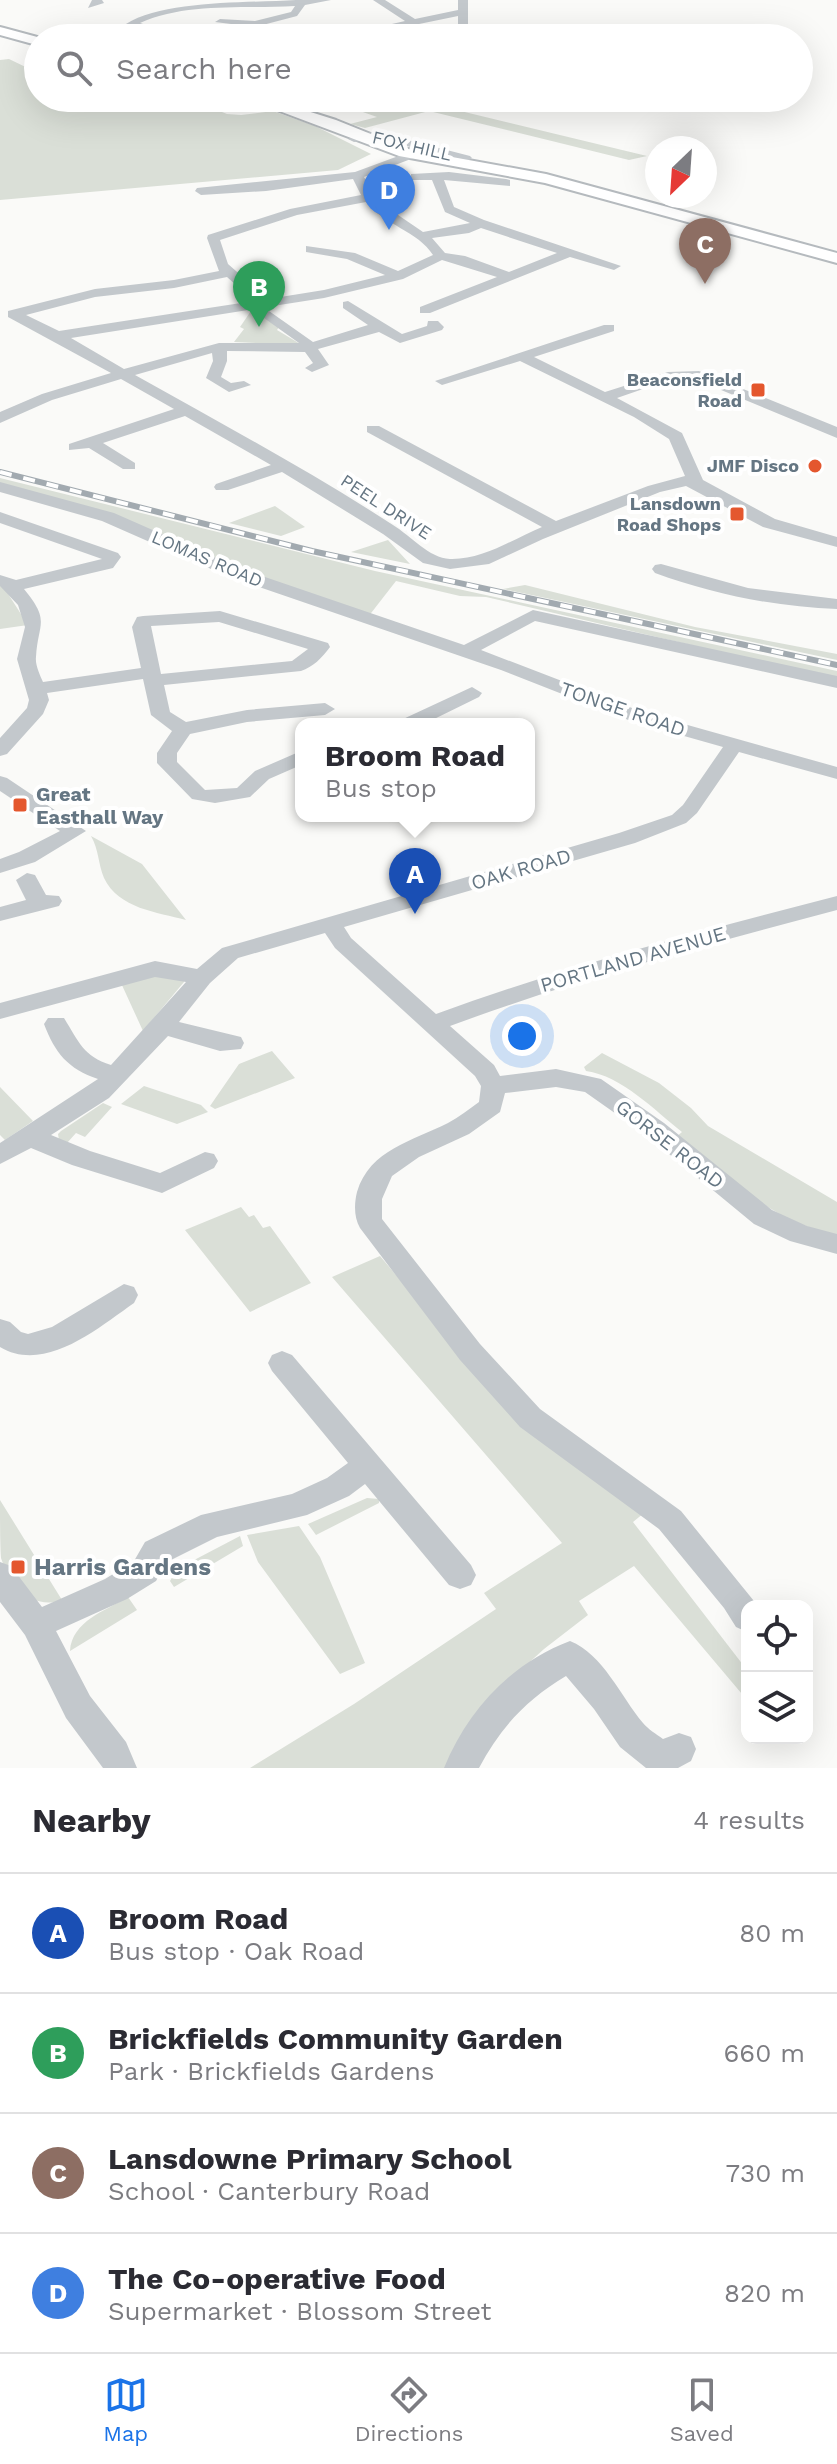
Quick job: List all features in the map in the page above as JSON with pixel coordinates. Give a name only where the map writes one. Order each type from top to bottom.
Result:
[{"type":"main road","points":[[0,31],[24,37]]},
{"type":"main road","name":"FOX HILL","points":[[295,112],[404,155],[510,178],[546,179],[837,258]]},
{"type":"street","points":[[131,24],[143,16],[167,10],[226,2],[301,4],[326,0]]},
{"type":"street","points":[[378,0],[412,21]]},
{"type":"street","points":[[453,0],[453,5],[448,8],[459,8]]},
{"type":"street","points":[[220,22],[255,24],[277,20],[294,14],[301,4]]},
{"type":"street","points":[[399,24],[459,8]]},
{"type":"street","name":"FOX HILL","points":[[356,137],[377,135],[466,158]]},
{"type":"street","points":[[201,191],[266,187],[357,175],[404,155]]},
{"type":"street","points":[[357,175],[366,198],[377,210],[432,244],[440,256]]},
{"type":"street","points":[[415,177],[510,178]]},
{"type":"street","points":[[437,177],[449,209],[480,223],[614,266]]},
{"type":"street","points":[[312,368],[322,365],[311,347],[228,273],[222,266],[213,238],[294,212],[366,198]]},
{"type":"street","points":[[418,236],[469,229],[480,223]]},
{"type":"street","points":[[311,249],[350,256],[398,276]]},
{"type":"street","points":[[425,310],[569,253]]},
{"type":"street","points":[[57,336],[267,309],[398,276],[440,256],[460,259],[507,276]]},
{"type":"street","name":"PEEL DRIVE","points":[[228,273],[174,284],[95,293],[13,314],[284,466],[389,530],[429,559],[468,564],[672,483],[696,483]]},
{"type":"street","points":[[357,307],[400,339],[437,327],[433,324]]},
{"type":"street","points":[[0,418],[47,397],[121,375],[181,340],[219,347],[311,347],[381,327]]},
{"type":"street","points":[[442,381],[609,328]]},
{"type":"street","points":[[219,347],[220,361],[213,378],[229,388],[244,385]]},
{"type":"street","points":[[521,356],[676,436],[696,483],[769,523],[836,539]]},
{"type":"street","points":[[604,397],[668,376],[699,375],[837,433]]},
{"type":"street","points":[[75,447],[187,410]]},
{"type":"street","points":[[373,429],[556,528]]},
{"type":"street","points":[[92,443],[129,462]]},
{"type":"street","points":[[220,486],[284,466]]},
{"type":"street","name":"LOMAS ROAD","points":[[0,487],[108,517],[233,572],[413,635]]},
{"type":"street","points":[[0,517],[112,557],[107,564],[6,583]]},
{"type":"street","points":[[661,569],[680,577],[727,587],[837,604]]},
{"type":"street","points":[[0,750],[36,710],[37,689],[26,659],[34,627],[27,604],[6,583]]},
{"type":"street","points":[[466,651],[533,615],[837,682]]},
{"type":"street","points":[[37,689],[152,676],[294,667],[304,664],[321,647],[220,616],[143,621],[141,627],[152,676],[161,715],[183,729],[247,716],[325,714]]},
{"type":"street","name":"TONGE ROAD","points":[[413,635],[466,651],[638,717],[837,773]]},
{"type":"street","points":[[420,718],[472,693]]},
{"type":"street","points":[[183,729],[167,753],[167,763],[199,795],[215,797],[243,793],[262,775],[295,760]]},
{"type":"street","name":"OAK ROAD","points":[[0,1155],[100,1092],[163,1026],[202,978],[236,950],[627,838],[679,819],[696,801],[734,745]]},
{"type":"street","points":[[0,782],[75,831],[27,857],[0,866]]},
{"type":"street","points":[[0,914],[45,902],[27,880]]},
{"type":"street","name":"PORTLAND AVENUE","points":[[432,1024],[524,990],[615,962],[837,903]]},
{"type":"street","points":[[330,923],[343,943],[485,1071],[493,1086],[491,1106],[459,1128],[409,1148],[385,1165],[366,1204],[369,1221],[470,1352],[530,1418],[670,1520],[741,1608]]},
{"type":"street","points":[[0,1011],[155,969],[202,978]]},
{"type":"street","points":[[56,1024],[66,1051],[88,1068],[116,1075]]},
{"type":"street","points":[[163,1026],[220,1043],[232,1043]]},
{"type":"street","name":"GORSE ROAD","points":[[493,1086],[556,1078],[592,1085],[655,1129],[763,1217],[800,1234],[837,1244]]},
{"type":"street","points":[[30,1137],[81,1158],[162,1183],[205,1161]]},
{"type":"street","points":[[0,1330],[5,1337],[27,1346],[47,1344],[124,1295]]},
{"type":"street","points":[[282,1363],[460,1575]]},
{"type":"street","points":[[36,1625],[126,1583],[145,1571],[156,1552],[212,1525],[296,1506],[338,1487],[368,1465]]},
{"type":"street","points":[[0,1576],[36,1625],[78,1707],[114,1754],[120,1768]]},
{"type":"street","points":[[461,1768],[482,1727],[506,1698],[532,1677],[570,1656],[632,1736],[661,1759],[679,1749]]},
{"type":"shaded area","points":[[9,59],[24,66],[24,112],[222,112],[241,115],[276,112],[315,126],[371,154],[338,170],[0,200],[0,60]]},
{"type":"shaded area","points":[[363,112],[425,112],[365,128],[350,124],[377,117]]},
{"type":"shaded area","points":[[433,112],[465,112],[645,156],[629,160]]},
{"type":"shaded area","points":[[269,307],[272,310],[261,315],[279,327],[277,330],[302,345],[234,342],[253,308]]},
{"type":"shaded area","points":[[0,478],[375,571],[837,671],[837,679],[486,597],[460,596],[396,581],[368,617],[219,565],[113,514],[0,484]]},
{"type":"shaded area","points":[[275,506],[305,527],[281,536],[229,523]]},
{"type":"shaded area","points":[[388,540],[410,564],[351,552]]},
{"type":"shaded area","points":[[0,585],[3,586],[28,625],[0,629]]},
{"type":"shaded area","points":[[525,585],[695,627],[837,654],[837,660],[503,589]]},
{"type":"shaded area","points":[[91,836],[142,864],[186,920],[140,908],[119,897],[104,878]]},
{"type":"shaded area","points":[[144,975],[183,978],[184,982],[143,1031],[121,983]]},
{"type":"shaded area","points":[[272,1051],[295,1078],[215,1109],[210,1106],[239,1064]]},
{"type":"shaded area","points":[[602,1053],[659,1083],[708,1126],[837,1202],[837,1238],[788,1219],[761,1203],[675,1138],[682,1132],[637,1095],[612,1080],[586,1071],[584,1067]]},
{"type":"shaded area","points":[[144,1086],[201,1105],[208,1112],[177,1124],[121,1104]]},
{"type":"shaded area","points":[[0,1087],[33,1121],[5,1140],[0,1135]]},
{"type":"shaded area","points":[[103,1103],[112,1107],[85,1137],[76,1133],[67,1143],[59,1140],[61,1131]]},
{"type":"shaded area","points":[[241,1207],[249,1217],[254,1215],[263,1228],[270,1226],[311,1283],[250,1312],[185,1230]]},
{"type":"shaded area","points":[[380,1256],[417,1300],[644,1513],[633,1522],[741,1662],[741,1693],[634,1566],[579,1601],[588,1615],[544,1649],[490,1698],[446,1768],[250,1768],[354,1704],[496,1609],[484,1593],[562,1543],[332,1277]]},
{"type":"shaded area","points":[[367,1498],[379,1499],[379,1503],[316,1535],[308,1524]]},
{"type":"shaded area","points":[[0,1500],[62,1600],[42,1602],[32,1599],[10,1578],[1,1558]]},
{"type":"shaded area","points":[[299,1526],[320,1557],[365,1663],[340,1674],[258,1562],[247,1535]]},
{"type":"shaded area","points":[[240,1536],[243,1546],[174,1587],[170,1581],[177,1569]]},
{"type":"shaded area","points":[[128,1597],[137,1610],[70,1651],[72,1641],[83,1624]]},
{"type":"railway","points":[[0,472],[312,551],[837,665]]},
{"type":"place","name":"The Co-operative Food","points":[[389,230]]},
{"type":"place","name":"Lansdowne Primary School","points":[[705,284]]},
{"type":"place","name":"Brickfields Community Garden","points":[[259,327]]},
{"type":"place","name":"Beaconsfield Road","points":[[758,390]]},
{"type":"place","name":"JMF Disco","points":[[815,466]]},
{"type":"place","name":"Lansdown Road Shops","points":[[737,514]]},
{"type":"place","name":"Great Easthall Way","points":[[20,805]]},
{"type":"place","name":"Broom Road","points":[[415,914]]},
{"type":"place","name":"Harris Gardens","points":[[18,1567]]}]
